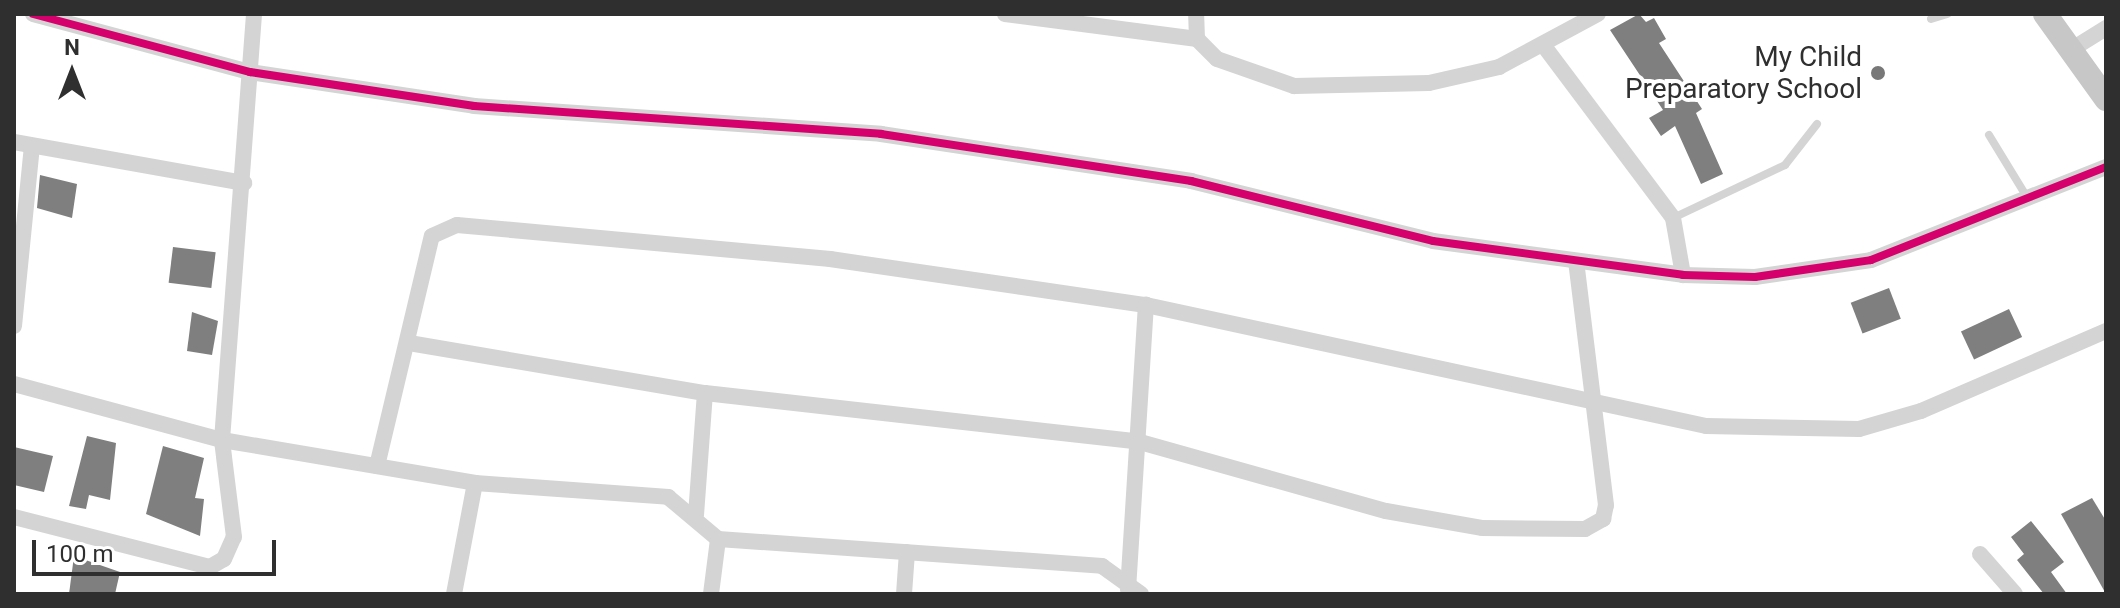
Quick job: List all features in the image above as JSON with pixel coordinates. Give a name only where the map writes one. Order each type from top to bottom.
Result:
[{"type":"main road","points":[[2045,14],[2106,99]]},
{"type":"street","points":[[33,14],[250,72],[474,106],[895,136],[1191,181],[1433,241],[1683,275],[1755,277],[1871,260],[2106,167]]},
{"type":"street","points":[[14,517],[210,567],[224,559],[234,537],[222,440],[244,183],[254,14]]},
{"type":"street","points":[[1005,14],[1197,39],[1247,72],[1322,87],[1429,83],[1499,67],[1544,46],[1598,14]]},
{"type":"street","points":[[1196,14],[1197,39]]},
{"type":"street","points":[[2069,51],[2106,28]]},
{"type":"street","points":[[1544,46],[1673,218],[1683,275]]},
{"type":"street","points":[[14,142],[244,183]]},
{"type":"street","points":[[14,326],[32,146]]},
{"type":"street","points":[[377,466],[409,343],[432,236],[457,225],[830,259],[1146,305],[1588,396],[1706,426],[1859,429],[1921,411],[2106,331]]},
{"type":"street","points":[[409,343],[705,393],[1140,442],[1386,511],[1482,528],[1585,529],[1603,519],[1606,505],[1588,396],[1576,262]]},
{"type":"street","points":[[1132,593],[1146,305]]},
{"type":"street","points":[[14,384],[222,440],[475,483],[668,497],[696,515],[718,539],[1102,566],[1117,571],[1132,593]]},
{"type":"street","points":[[696,515],[705,393]]},
{"type":"street","points":[[454,594],[475,483]]},
{"type":"street","points":[[711,594],[718,539]]},
{"type":"street","points":[[904,594],[907,552]]},
{"type":"street","points":[[1980,554],[2015,594]]},
{"type":"lane","points":[[1931,19],[1947,14]]},
{"type":"lane","points":[[1673,218],[1785,165],[1817,124]]},
{"type":"lane","points":[[1989,135],[2029,200]]},
{"type":"building","points":[[1639,14],[1646,22],[1654,18],[1666,39],[1659,43],[1702,109],[1696,113],[1723,174],[1701,184],[1675,126],[1661,136],[1649,118],[1663,110],[1610,30]]},
{"type":"building","points":[[40,175],[77,184],[72,218],[37,208]]},
{"type":"building","points":[[173,247],[216,252],[211,288],[169,283]]},
{"type":"building","points":[[1889,288],[1901,319],[1863,334],[1851,303]]},
{"type":"building","points":[[2009,309],[2022,337],[1974,359],[1961,331]]},
{"type":"building","points":[[192,312],[218,321],[212,355],[187,351]]},
{"type":"building","points":[[87,436],[116,443],[110,500],[89,495],[86,509],[69,506]]},
{"type":"building","points":[[163,446],[204,458],[195,498],[204,499],[200,536],[146,514]]},
{"type":"building","points":[[14,447],[53,456],[44,492],[14,485]]},
{"type":"building","points":[[2092,498],[2106,521],[2106,594],[2061,514]]},
{"type":"building","points":[[2031,521],[2064,562],[2051,572],[2067,594],[2044,594],[2017,560],[2024,554],[2011,537]]},
{"type":"building","points":[[74,556],[120,572],[115,594],[69,594]]},
{"type":"cycle path","points":[[33,14],[250,72],[474,106],[881,134],[1191,181],[1433,241],[1683,275],[1755,277],[1871,260],[2106,167]]},
{"type":"place","name":"My Child Preparatory School","points":[[1878,73]]}]
